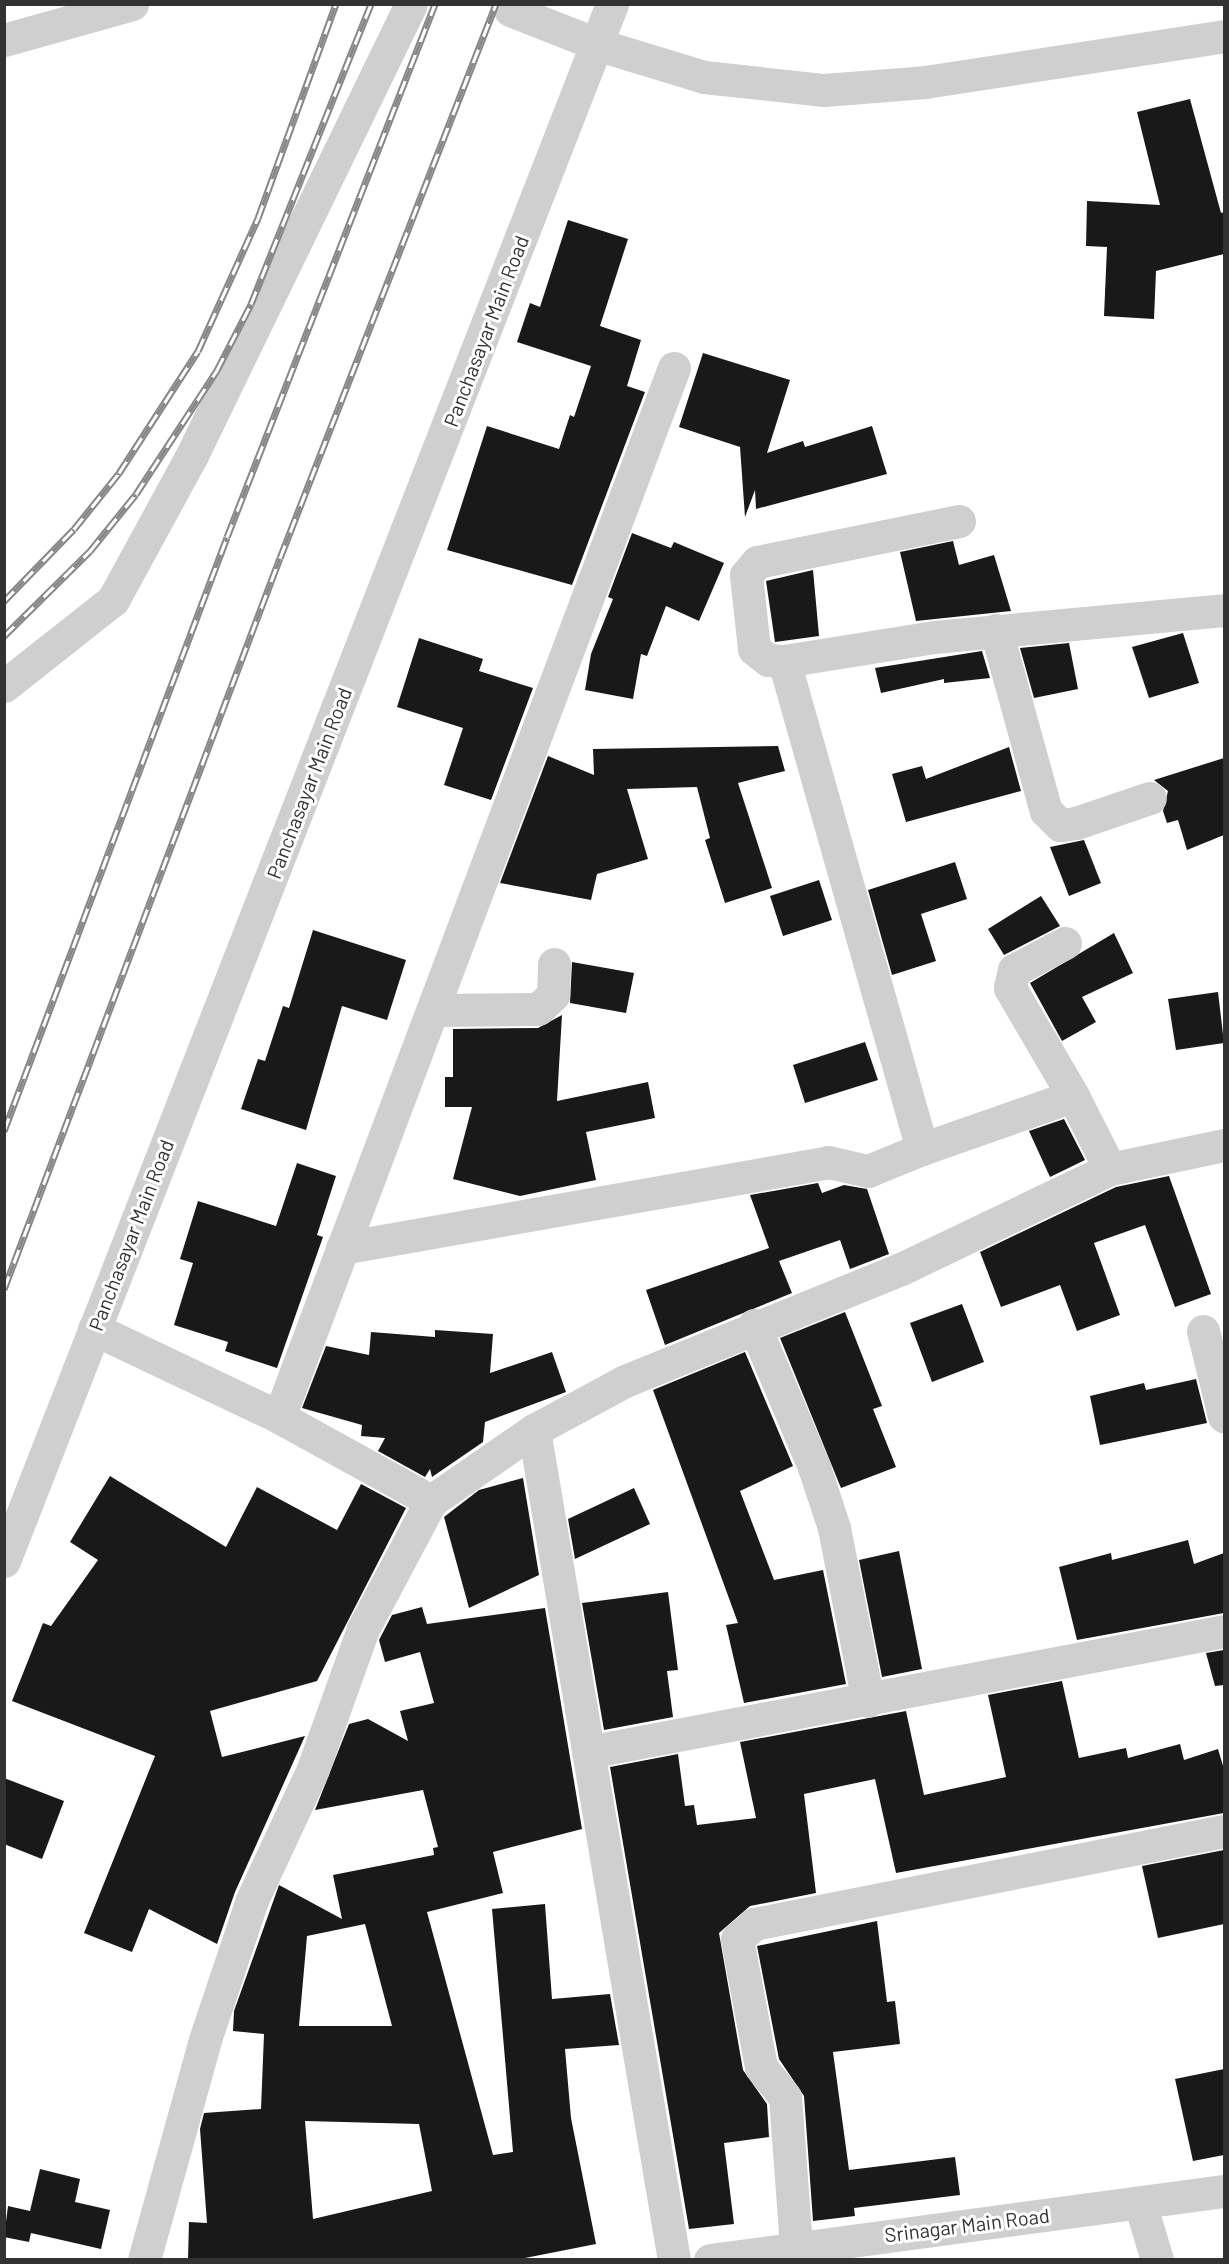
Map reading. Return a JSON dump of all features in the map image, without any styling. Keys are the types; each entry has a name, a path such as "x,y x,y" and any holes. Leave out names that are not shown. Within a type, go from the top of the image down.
{"street":[{"path":"4,40 132,4"},
{"path":"4,686 113,600 192,455 411,4"},
{"name":"Panchasayar Main Road","path":"4,1561 598,45 612,4"},
{"path":"510,9 598,45 704,77 824,90 925,82 1224,36"},
{"path":"279,1417 435,1010 674,368"},
{"path":"959,520 757,562 746,574 754,649 768,660 784,661 996,630 1224,610"},
{"path":"996,630 1046,811 1060,825 1076,823 1150,798"},
{"path":"784,661 922,1149"},
{"path":"1065,943 1014,970 1010,988 1073,1096 1110,1169"},
{"path":"435,1010 538,1009 553,995 554,964"},
{"path":"342,1248 828,1162 868,1171 922,1149 1073,1096"},
{"path":"144,2259 206,2040 252,1900 313,1769 363,1629 431,1501 534,1430 625,1382 754,1325 901,1269 1110,1169 1224,1144"},
{"path":"754,1325 814,1467 834,1528 868,1701"},
{"path":"94,1329 279,1417 431,1501"},
{"path":"1203,1331 1224,1416"},
{"path":"534,1430 674,2259"},
{"path":"588,1752 868,1701 1224,1631"},
{"path":"797,2252 785,2097 761,2067 737,1939 754,1924 1224,1831"},
{"name":"Srinagar Main Road","path":"710,2259 797,2252 1224,2191"},
{"path":"1140,2203 1157,2259"}],"building":[{"path":"1190,99 1221,213 1224,212 1224,254 1156,271 1154,319 1104,316 1107,247 1086,246 1087,201 1160,205 1137,112"},
{"path":"568,220 628,239 600,326 641,340 627,386 645,392 572,585 447,550 487,426 559,449 570,415 574,417 591,366 517,342 530,303 540,307"},
{"path":"703,353 790,380 767,453 803,441 805,447 872,426 887,474 756,509 755,490 745,517 740,447 679,427"},
{"path":"632,533 671,548 674,542 724,563 699,621 666,606 647,656 641,654 633,699 585,690 591,654 613,599 608,597"},
{"path":"953,541 959,565 994,555 1011,611 916,621 900,552"},
{"path":"813,570 819,636 775,642 766,581"},
{"path":"1183,633 1199,683 1149,698 1132,647"},
{"path":"419,638 483,659 479,671 533,688 491,800 444,785 463,728 397,707"},
{"path":"1069,643 1078,689 1034,698 1020,648"},
{"path":"982,651 990,678 944,683 944,679 881,693 875,668"},
{"path":"778,746 785,771 738,783 772,888 725,903 705,840 710,838 697,787 627,789 648,859 597,874 591,900 500,883 548,756 594,775 593,749"},
{"path":"1009,747 1021,791 906,822 892,774 922,766 926,779"},
{"path":"1224,758 1224,835 1187,850 1178,820 1167,823 1163,811 1168,791 1154,780"},
{"path":"1084,840 1101,883 1069,896 1050,847"},
{"path":"955,862 967,899 921,914 936,961 892,975 868,890"},
{"path":"819,880 832,920 783,936 770,896"},
{"path":"1041,896 1060,926 1004,955 988,929"},
{"path":"313,930 406,960 387,1020 342,1006 306,1130 241,1109 258,1059 265,1061 283,1006 289,1008"},
{"path":"1114,933 1133,973 1082,997 1096,1022 1062,1041 1030,983"},
{"path":"572,962 634,973 626,1013 570,1003"},
{"path":"1218,992 1224,1043 1176,1050 1168,999"},
{"path":"562,1015 557,1101 648,1082 655,1118 586,1132 596,1180 520,1196 453,1179 472,1107 445,1107 445,1077 453,1077 453,1029 538,1028"},
{"path":"865,1042 878,1080 805,1103 793,1065"},
{"path":"1064,1119 1085,1160 1050,1177 1029,1131"},
{"path":"297,1163 336,1176 317,1235 323,1237 277,1368 225,1351 228,1342 174,1325 193,1263 180,1259 198,1201 276,1226"},
{"path":"1169,1176 1211,1294 1175,1307 1145,1225 1094,1243 1120,1315 1077,1331 1060,1285 1001,1307 980,1252 1116,1187"},
{"path":"818,1183 822,1193 844,1185 867,1189 889,1254 850,1269 840,1240 779,1261 792,1293 665,1345 646,1290 769,1248 750,1195"},
{"path":"962,1304 984,1362 932,1382 910,1323"},
{"path":"845,1312 882,1406 873,1409 896,1467 841,1488 780,1338"},
{"path":"435,1330 493,1334 490,1373 552,1352 566,1392 485,1422 483,1442 432,1477 430,1469 425,1477 378,1451 385,1438 361,1436 362,1425 302,1408 326,1346 369,1355 371,1332 435,1337"},
{"path":"745,1352 793,1466 740,1491 774,1580 823,1570 846,1684 744,1703 726,1625 738,1623 653,1390"},
{"path":"1196,1379 1207,1423 1100,1445 1090,1396 1144,1383 1146,1390"},
{"path":"110,1476 226,1547 257,1487 337,1530 361,1484 406,1508 317,1681 210,1711 222,1757 305,1736 235,1892 217,1944 149,1909 132,1952 84,1933 155,1756 12,1701 43,1623 51,1626 98,1560 70,1542"},
{"path":"523,1478 539,1575 469,1608 444,1517 479,1490"},
{"path":"634,1488 650,1524 575,1559 568,1519"},
{"path":"1188,1540 1194,1564 1224,1553 1224,1613 1077,1640 1059,1567 1111,1553 1112,1560"},
{"path":"899,1551 922,1669 882,1677 859,1560"},
{"path":"668,1592 678,1670 667,1671 673,1717 604,1730 582,1603"},
{"path":"422,1607 427,1624 545,1608 582,1829 493,1852 503,1893 427,1912 493,2155 513,2152 492,1909 545,1904 552,1999 610,1994 619,2045 565,2049 571,2118 596,2244 520,2259 188,2259 189,2222 207,2223 200,2129 204,2113 261,2109 264,2034 233,2031 234,2011 279,1885 342,1919 333,1875 434,1855 433,1848 438,1847 423,1790 315,1810 349,1724 368,1719 408,1741 400,1711 434,1703 420,1652 385,1662 379,1640 392,1615","holes":["365,1924 392,2026 299,2026 307,1936","305,2121 419,2124 432,2191 313,2219"]},
{"path":"1224,1650 1224,1685 1215,1686 1206,1653"},
{"path":"1062,1681 1079,1758 1126,1748 1128,1758 1180,1744 1184,1760 1218,1749 1224,1769 1224,1813 896,1873 875,1779 804,1794 816,1893 750,1906 719,1933 743,2070 767,2104 769,2137 724,2143 734,2224 689,2229 610,1767 678,1754 685,1806 694,1805 697,1825 756,1818 740,1742 906,1711 924,1795 1006,1777 988,1695"},
{"path":"4,1778 64,1801 42,1859 4,1844"},
{"path":"1224,1850 1224,1924 1158,1938 1142,1866"},
{"path":"877,1921 887,2002 895,2001 900,2044 833,2052 849,2170 955,2157 960,2195 854,2208 855,2216 813,2221 804,2096 779,2059 757,1946"},
{"path":"1224,2069 1224,2155 1193,2161 1175,2079"},
{"path":"40,2169 80,2179 75,2202 110,2210 101,2249 31,2233 29,2242 4,2237 8,2206 30,2211"}],"railway":[{"path":"4,601 74,529 119,473 198,351 258,218 336,4"},
{"path":"4,636 90,551 136,494 217,370 251,304 371,4"},
{"path":"4,1131 227,537 435,4"},
{"path":"4,1289 280,558 496,4"}]}
